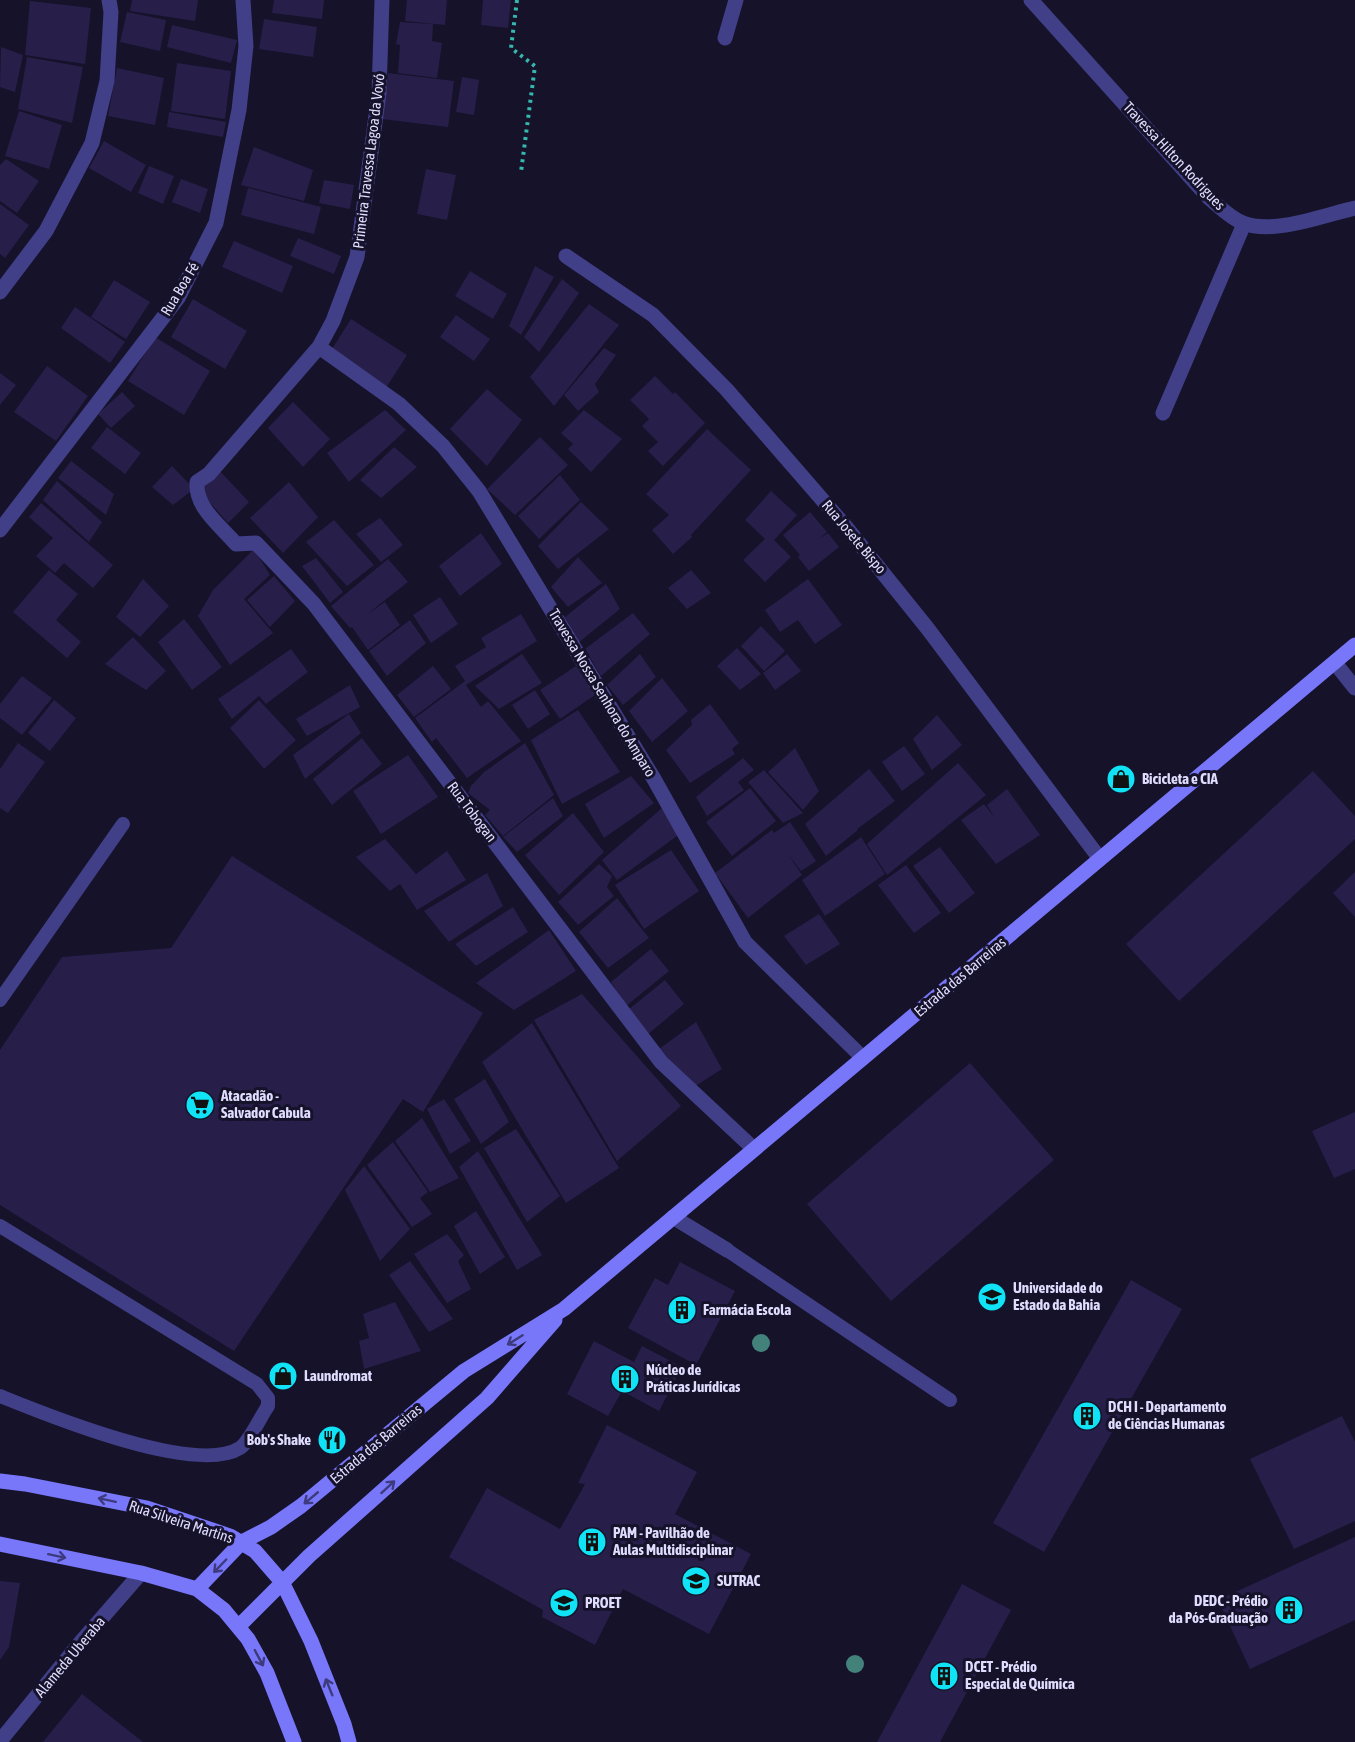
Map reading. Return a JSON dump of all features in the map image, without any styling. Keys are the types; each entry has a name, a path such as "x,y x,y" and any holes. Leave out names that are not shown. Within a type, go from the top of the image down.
{"main road":[{"name":"Estrada das Barreiras","path":"197,1590 242,1542 271,1527 301,1506 464,1371 564,1309 1355,645"},
{"name":"Estrada das Barreiras","path":"238,1626 309,1556 487,1398 564,1309"},
{"name":"Rua Silveira Martins","path":"0,1481 147,1508 242,1542 255,1551 282,1582 311,1641 349,1742"},
{"path":"0,1544 141,1573 197,1590 224,1610 256,1652 267,1673 294,1742"}],"street":[{"path":"0,292 46,231 92,142 107,81 111,12 109,0"},
{"name":"Rua Boa Fé","path":"0,530 178,297 216,223 239,110 246,46 243,0"},
{"name":"Primeira Travessa Lagoa da Vovó","path":"197,482 208,474 319,347 333,321 357,257 379,93 382,0"},
{"path":"725,38 736,0"},
{"name":"Travessa Hilton Rodrigues","path":"1031,0 1209,198 1226,213 1244,224"},
{"path":"1163,413 1244,224 1263,227 1285,225 1355,208"},
{"name":"Rua Josete Bispo","path":"566,255 653,315 727,390 846,527 928,628 1100,859"},
{"name":"Travessa Nossa Senhora do Amparo","path":"319,347 399,404 443,446 479,491 654,778 745,942 863,1058"},
{"name":"Rua Tobogan","path":"197,482 198,499 208,514 236,544 256,543 314,604 661,1062 754,1149"},
{"path":"1335,663 1355,688"},
{"path":"673,1217 727,1250"},
{"name":"Alameda Uberaba","path":"0,1742 80,1643 141,1573"}],"lane":[{"path":"0,1000 123,824"},
{"path":"0,1226 257,1384 268,1398 268,1406 242,1447 231,1452 192,1455 162,1450 78,1428 0,1396"},
{"path":"727,1250 950,1400"}],"path":[{"path":"518,0 511,48 535,66 521,172"}],"building":[{"path":"132,0 198,0 195,21 130,11"},
{"path":"274,0 324,0 322,19 272,13"},
{"path":"407,0 447,0 445,25 405,21"},
{"path":"483,0 511,0 508,28 481,25"},
{"path":"30,1 91,8 85,64 25,55"},
{"path":"127,12 166,20 160,51 120,42"},
{"path":"264,19 317,27 313,57 259,49"},
{"path":"400,22 433,24 432,41 442,43 437,78 398,73 400,45 396,44"},
{"path":"172,25 237,40 231,63 167,47"},
{"path":"1,47 23,55 15,92 0,87"},
{"path":"27,57 83,67 72,123 18,109"},
{"path":"177,63 231,71 225,119 171,111"},
{"path":"117,68 164,78 155,125 108,116"},
{"path":"388,73 454,81 448,127 382,119"},
{"path":"462,77 479,80 474,115 456,112"},
{"path":"19,111 62,125 49,169 5,156"},
{"path":"169,112 226,122 223,137 167,127"},
{"path":"104,141 146,165 131,192 89,168"},
{"path":"254,147 313,170 304,201 241,185"},
{"path":"6,159 39,181 17,213 0,201 0,165"},
{"path":"149,166 174,176 163,204 138,193"},
{"path":"426,169 456,175 447,220 417,214"},
{"path":"181,179 208,189 200,213 172,202"},
{"path":"324,180 354,185 350,209 319,203"},
{"path":"248,188 321,207 314,234 241,215"},
{"path":"0,204 29,225 5,258 0,254"},
{"path":"298,238 341,256 334,274 290,256"},
{"path":"234,241 293,266 282,293 222,267"},
{"path":"535,266 554,277 521,335 509,326"},
{"path":"470,271 507,294 493,319 455,296"},
{"path":"562,279 579,293 539,352 524,337"},
{"path":"114,280 150,302 126,339 91,317"},
{"path":"193,299 247,331 225,369 171,337"},
{"path":"589,304 619,325 554,406 530,377"},
{"path":"75,307 125,342 110,363 61,328"},
{"path":"456,315 490,339 474,361 440,337"},
{"path":"351,319 407,355 386,388 330,352"},
{"path":"155,337 210,371 184,415 128,381"},
{"path":"604,348 616,355 595,384 599,392 578,411 564,395"},
{"path":"47,366 88,396 56,441 14,412"},
{"path":"0,373 16,385 0,405"},
{"path":"655,376 673,394 675,392 705,423 663,466 648,451 658,442 642,426 649,419 630,400"},
{"path":"487,389 522,420 487,466 450,429"},
{"path":"122,392 135,406 111,428 98,414"},
{"path":"293,402 330,439 303,467 268,428"},
{"path":"385,410 406,430 349,482 327,453"},
{"path":"584,410 622,439 591,472 568,449 573,444 561,433"},
{"path":"107,427 141,453 125,474 91,448"},
{"path":"707,429 751,470 691,535 692,537 673,554 652,530 669,515 646,494"},
{"path":"540,437 568,465 515,515 487,489"},
{"path":"394,447 417,467 381,498 360,480"},
{"path":"71,461 114,494 106,515 58,478"},
{"path":"172,466 194,489 173,505 152,487"},
{"path":"218,469 249,502 228,523 199,490"},
{"path":"560,475 580,500 539,539 518,516"},
{"path":"57,481 102,522 89,542 43,500"},
{"path":"289,482 318,517 283,553 250,518"},
{"path":"771,491 797,515 774,540 791,557 765,582 743,560 765,539 745,520"},
{"path":"581,502 609,529 558,569 538,546"},
{"path":"41,503 113,565 93,588 64,563 55,573 36,556 53,538 29,517"},
{"path":"810,512 827,532 819,539 828,533 839,547 809,571 798,557 800,555 783,535"},
{"path":"380,518 403,545 381,562 356,534"},
{"path":"334,520 374,565 347,586 306,542"},
{"path":"481,533 502,564 460,596 439,566"},
{"path":"254,549 270,575 244,599 273,633 230,665 198,616 213,590"},
{"path":"578,557 602,583 568,607 551,587"},
{"path":"316,558 343,592 330,603 302,566"},
{"path":"388,559 408,582 366,615 385,602 400,625 368,650 352,627 350,628 331,606"},
{"path":"49,570 78,594 56,620 81,642 67,658 13,612"},
{"path":"691,570 711,593 687,609 668,588"},
{"path":"274,576 295,601 270,627 247,600"},
{"path":"143,579 169,606 140,637 116,617"},
{"path":"808,579 842,625 815,644 798,620 780,632 765,610"},
{"path":"606,584 620,609 578,643 565,617"},
{"path":"440,597 458,624 431,643 413,615"},
{"path":"633,613 650,634 601,676 585,649"},
{"path":"521,614 537,641 466,685 481,707 488,701 521,741 467,778 436,738 432,742 415,718 465,681 455,666 486,647 481,638"},
{"path":"184,619 222,667 192,690 158,642"},
{"path":"410,620 426,643 387,676 369,651"},
{"path":"761,626 785,651 764,671 741,646"},
{"path":"133,637 166,671 146,690 105,664"},
{"path":"737,648 761,674 740,690 717,666"},
{"path":"291,649 308,672 266,704 259,696 232,719 218,699"},
{"path":"522,654 542,683 499,709 475,686"},
{"path":"640,654 656,677 623,705 607,685"},
{"path":"787,654 801,671 775,690 763,673"},
{"path":"433,666 451,689 414,717 397,695"},
{"path":"576,666 595,695 560,719 540,690"},
{"path":"22,676 52,698 22,735 0,718 0,704"},
{"path":"662,678 688,711 652,742 629,711"},
{"path":"350,685 360,707 307,736 296,719"},
{"path":"535,690 550,714 528,729 512,705"},
{"path":"54,700 76,718 50,751 28,733"},
{"path":"259,700 296,740 264,769 230,728"},
{"path":"710,704 739,743 732,749 735,754 690,783 666,750 692,725 691,720"},
{"path":"578,710 620,772 562,804 531,740"},
{"path":"349,714 361,733 305,779 293,755"},
{"path":"937,715 962,745 932,770 913,739"},
{"path":"362,738 382,764 332,805 313,779"},
{"path":"18,743 45,762 8,813 0,808 0,769"},
{"path":"525,743 554,795 503,836 485,815 490,810 468,793 471,786 484,772"},
{"path":"904,746 925,774 902,791 882,762"},
{"path":"795,748 819,791 803,810 768,772"},
{"path":"408,755 438,797 381,834 353,791"},
{"path":"743,758 754,770 738,782 744,790 707,816 696,797"},
{"path":"958,763 986,795 887,875 867,844"},
{"path":"869,769 895,801 826,856 805,824"},
{"path":"764,770 803,813 783,823 748,782"},
{"path":"1313,771 1355,816 1355,839 1179,1001 1126,944"},
{"path":"631,776 654,803 604,838 585,804"},
{"path":"750,788 776,821 732,856 706,822"},
{"path":"1007,789 1040,835 996,864 961,820 984,804 994,817 987,805"},
{"path":"553,798 563,816 517,852 503,837"},
{"path":"662,808 681,833 617,880 602,860"},
{"path":"573,813 604,852 559,895 525,855"},
{"path":"790,822 816,861 801,871 788,854 802,875 748,918 715,873 772,830 774,833"},
{"path":"861,837 885,874 825,916 802,880"},
{"path":"385,839 416,874 447,851 466,880 417,910 400,884 390,891 356,857"},
{"path":"940,847 975,893 949,913 913,866"},
{"path":"671,850 699,891 644,929 615,885"},
{"name":"Atacadão - Salvador Cabula","path":"232,856 483,1013 423,1112 403,1099 234,1351 0,1205 0,1050 62,957 171,948"},
{"path":"599,864 612,876 607,887 614,896 578,925 558,902"},
{"path":"906,865 941,913 914,933 878,885"},
{"path":"1355,872 1355,917 1333,893"},
{"path":"487,873 503,906 449,942 424,911"},
{"path":"617,898 649,938 608,968 579,932"},
{"path":"513,907 528,932 476,966 455,944"},
{"path":"819,914 840,944 806,965 784,936"},
{"path":"549,930 576,971 514,1010 476,983"},
{"path":"651,949 669,971 626,1006 611,982"},
{"path":"665,980 684,1004 647,1035 628,1010"},
{"path":"582,994 681,1106 617,1161 534,1020"},
{"path":"696,1022 722,1069 694,1087 659,1049"},
{"path":"532,1023 619,1168 566,1203 482,1062"},
{"path":"970,1063 1054,1160 891,1301 807,1204"},
{"path":"485,1079 509,1122 481,1144 454,1099"},
{"path":"444,1099 471,1141 450,1154 427,1109"},
{"path":"1355,1112 1355,1169 1334,1178 1312,1131"},
{"path":"422,1118 459,1178 430,1192 395,1141"},
{"path":"516,1129 560,1196 527,1222 484,1148"},
{"path":"393,1142 428,1192 420,1198 432,1214 412,1227 367,1165"},
{"path":"478,1151 542,1255 517,1270 459,1167"},
{"path":"364,1166 410,1229 380,1261 345,1190"},
{"path":"476,1211 505,1257 480,1274 454,1226"},
{"path":"447,1234 464,1255 458,1261 471,1289 447,1303 414,1254"},
{"path":"410,1261 453,1319 429,1332 389,1275"},
{"name":"Farmácia Escola","path":"680,1262 735,1291 696,1365 628,1328 655,1278 668,1285"},
{"name":"DCH I - Departamento de Ciências Humanas","path":"1131,1280 1182,1309 1044,1552 993,1523"},
{"path":"395,1302 421,1351 364,1369 359,1341 369,1338 363,1314"},
{"name":"Núcleo de Práticas Jurídicas","path":"594,1341 634,1362 642,1346 682,1367 659,1411 622,1391 608,1416 567,1394"},
{"path":"1342,1416 1355,1442 1355,1521 1294,1549 1250,1459"},
{"name":"PAM - Pavilhão de Aulas Multidisciplinar","path":"607,1425 697,1472 675,1514 751,1554 709,1634 623,1589 595,1645 542,1617 543,1610 449,1557 487,1488 560,1529 585,1484 578,1483"},
{"name":"DEDC - Prédio da Pós-Graduação","path":"1355,1537 1355,1620 1250,1669 1218,1600"},
{"path":"0,1581 20,1583 9,1647 0,1660"},
{"name":"DCET - Prédio Especial de Química","path":"962,1584 1011,1610 940,1742 877,1742"},
{"path":"82,1694 143,1742 43,1742"}],"place":[{"name":"Bicicleta e CIA","path":"1121,779"},
{"name":"Atacadão - Salvador Cabula","path":"200,1105"},
{"name":"Universidade do Estado da Bahia","path":"992,1297"},
{"name":"Farmácia Escola","path":"682,1310"},
{"name":"Laundromat","path":"283,1376"},
{"name":"Núcleo de Práticas Jurídicas","path":"625,1379"},
{"name":"DCH I - Departamento de Ciências Humanas","path":"1087,1416"},
{"name":"Bob's Shake","path":"332,1440"},
{"name":"PAM - Pavilhão de Aulas Multidisciplinar","path":"592,1542"},
{"name":"SUTRAC","path":"696,1581"},
{"name":"PROET","path":"564,1603"},
{"name":"DEDC - Prédio da Pós-Graduação","path":"1289,1610"},
{"name":"DCET - Prédio Especial de Química","path":"944,1676"}]}
